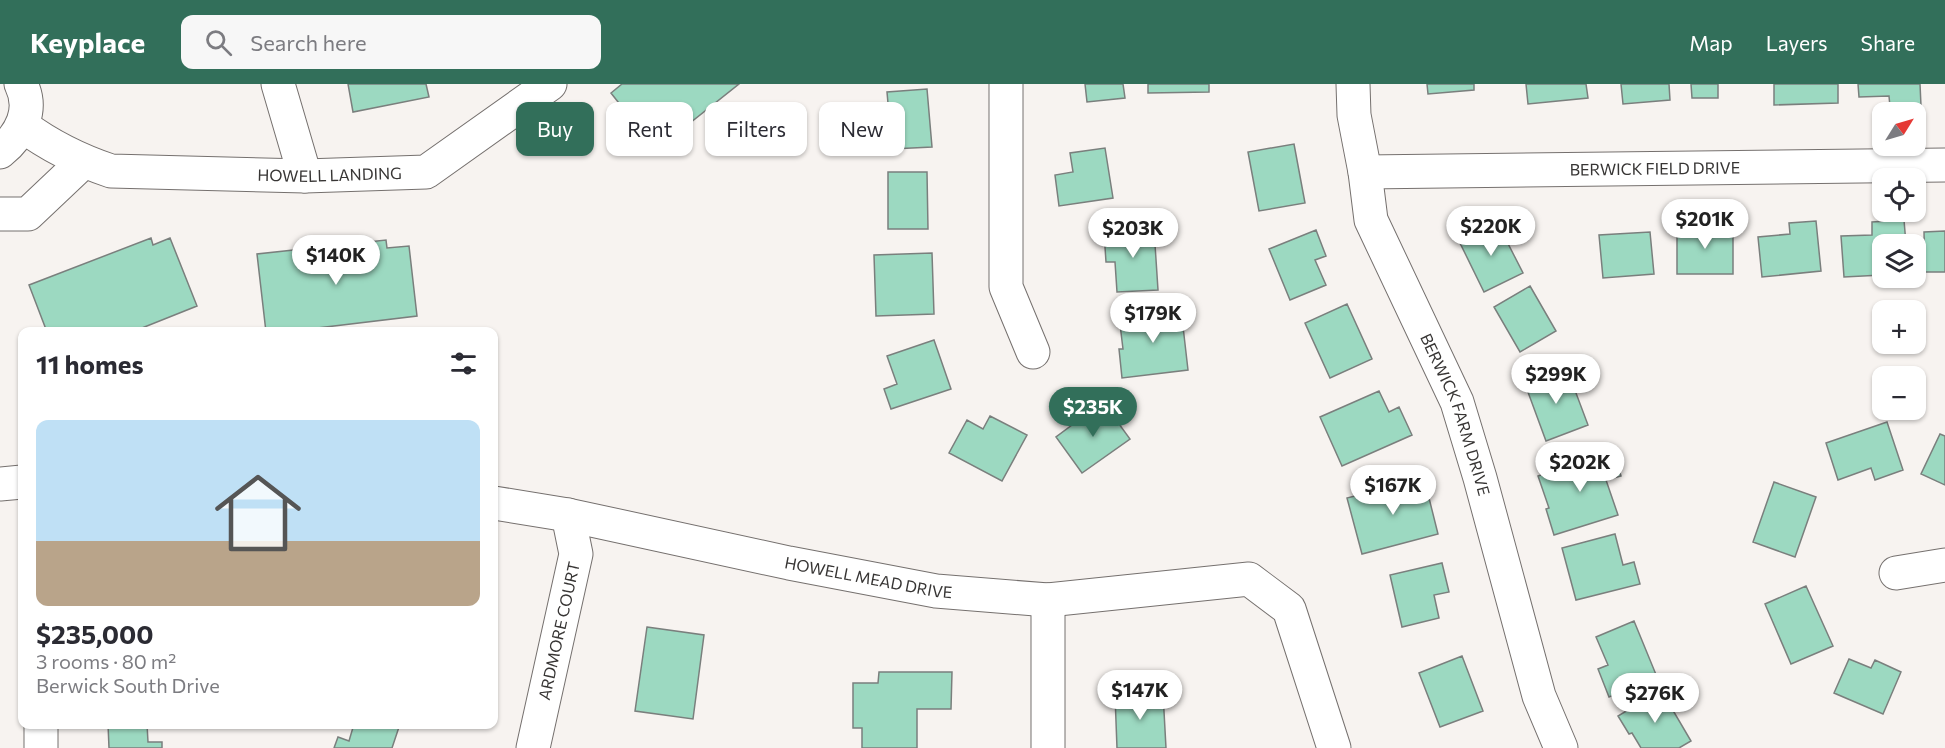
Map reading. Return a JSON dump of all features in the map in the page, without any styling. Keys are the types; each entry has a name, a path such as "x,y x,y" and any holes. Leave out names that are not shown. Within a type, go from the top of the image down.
{"street":[{"path":"0,152 13,142 22,126 27,108 21,84"},
{"path":"278,84 305,176"},
{"name":"HOWELL LANDING","path":"22,126 44,142 83,162 111,171 305,176 426,172 550,84"},
{"path":"1006,84 1006,287 1033,352"},
{"name":"BERWICK FARM DRIVE","path":"1353,84 1354,115 1371,220 1457,402 1539,696 1561,748"},
{"path":"0,214 28,213 83,162"},
{"name":"BERWICK FIELD DRIVE","path":"1365,172 1945,165"},
{"path":"0,484 18,482"},
{"name":"HOWELL MEAD DRIVE","path":"498,504 568,515 789,563 936,591 1048,600 1249,579 1289,609 1334,748"},
{"name":"ARDMORE COURT","path":"533,748 576,554 568,515"},
{"path":"1896,573 1945,565"},
{"path":"1048,600 1048,748"},
{"path":"41,729 41,748"}],"building":[{"path":"348,84 426,84 429,97 353,112"},
{"path":"622,84 739,84 716,102 705,102 705,111 693,121 693,102 618,102 611,93"},
{"path":"1085,84 1123,84 1125,98 1087,102"},
{"path":"1148,84 1209,84 1209,92 1148,93"},
{"path":"1427,84 1474,84 1474,90 1428,94"},
{"path":"1526,84 1586,84 1588,98 1528,104"},
{"path":"1621,84 1669,84 1670,100 1623,104"},
{"path":"1691,84 1718,84 1718,98 1692,98"},
{"path":"1774,84 1838,84 1838,103 1774,105"},
{"path":"1858,84 1920,84 1921,102 1890,102 1889,96 1859,97"},
{"path":"927,89 932,147 905,148 905,102 888,102 887,92"},
{"path":"1294,144 1305,203 1259,211 1248,152"},
{"path":"1105,148 1113,198 1059,206 1055,175 1073,172 1070,153"},
{"path":"888,172 927,172 928,229 888,229"},
{"path":"1816,221 1821,271 1762,277 1758,237 1790,234 1789,223"},
{"path":"1497,222 1523,273 1484,292 1459,241"},
{"path":"1872,222 1904,222 1905,234 1872,234"},
{"path":"1677,227 1733,227 1733,274 1677,274"},
{"path":"1154,229 1158,290 1117,292 1115,262 1106,262 1104,232"},
{"path":"1316,230 1326,256 1315,260 1326,285 1290,300 1269,249"},
{"path":"1945,231 1945,272 1926,272 1926,234 1924,232"},
{"path":"1650,232 1654,274 1603,278 1599,235"},
{"path":"1872,235 1872,276 1844,277 1841,236"},
{"path":"151,238 153,245 170,238 197,306 144,327 45,327 29,285"},
{"path":"386,240 387,248 409,246 417,316 326,327 265,327 257,254"},
{"path":"932,253 934,314 876,316 874,255"},
{"path":"1530,286 1556,331 1520,352 1494,307"},
{"path":"1347,304 1372,359 1330,378 1305,323"},
{"path":"1181,309 1188,370 1122,378 1119,349 1123,349 1119,316"},
{"path":"934,340 951,389 891,409 884,389 897,384 887,356"},
{"path":"1567,369 1588,425 1546,441 1525,384"},
{"path":"1379,391 1389,412 1399,407 1412,435 1342,466 1320,417"},
{"path":"1103,402 1130,439 1082,473 1056,437"},
{"path":"990,416 1027,435 1002,481 949,453 967,420 983,429"},
{"path":"1887,422 1903,470 1875,480 1871,468 1838,480 1826,443"},
{"path":"1940,434 1945,436 1945,485 1921,474"},
{"path":"1614,452 1621,476 1606,480 1618,515 1554,535 1546,509 1549,508 1538,476"},
{"path":"1424,478 1438,534 1362,554 1347,498"},
{"path":"1774,482 1816,497 1795,557 1753,542"},
{"path":"1615,534 1623,565 1634,562 1640,584 1576,600 1562,548"},
{"path":"1442,563 1449,592 1434,595 1439,618 1402,627 1390,575"},
{"path":"1806,586 1833,646 1791,664 1765,604"},
{"path":"1634,621 1657,677 1609,697 1598,669 1608,665 1596,637"},
{"path":"647,627 704,635 693,719 635,711"},
{"path":"1462,656 1483,711 1440,727 1419,673"},
{"path":"1849,659 1871,668 1875,660 1901,672 1883,714 1834,693"},
{"path":"879,672 952,672 951,709 917,709 917,748 862,748 862,728 853,728 853,683 878,683"},
{"path":"1661,690 1691,741 1679,748 1641,748 1618,716"},
{"path":"1163,693 1166,748 1117,748 1115,695"},
{"path":"108,729 147,729 148,742 162,742 162,748 109,748"},
{"path":"353,729 398,729 392,748 334,748 338,737 349,741"}]}
